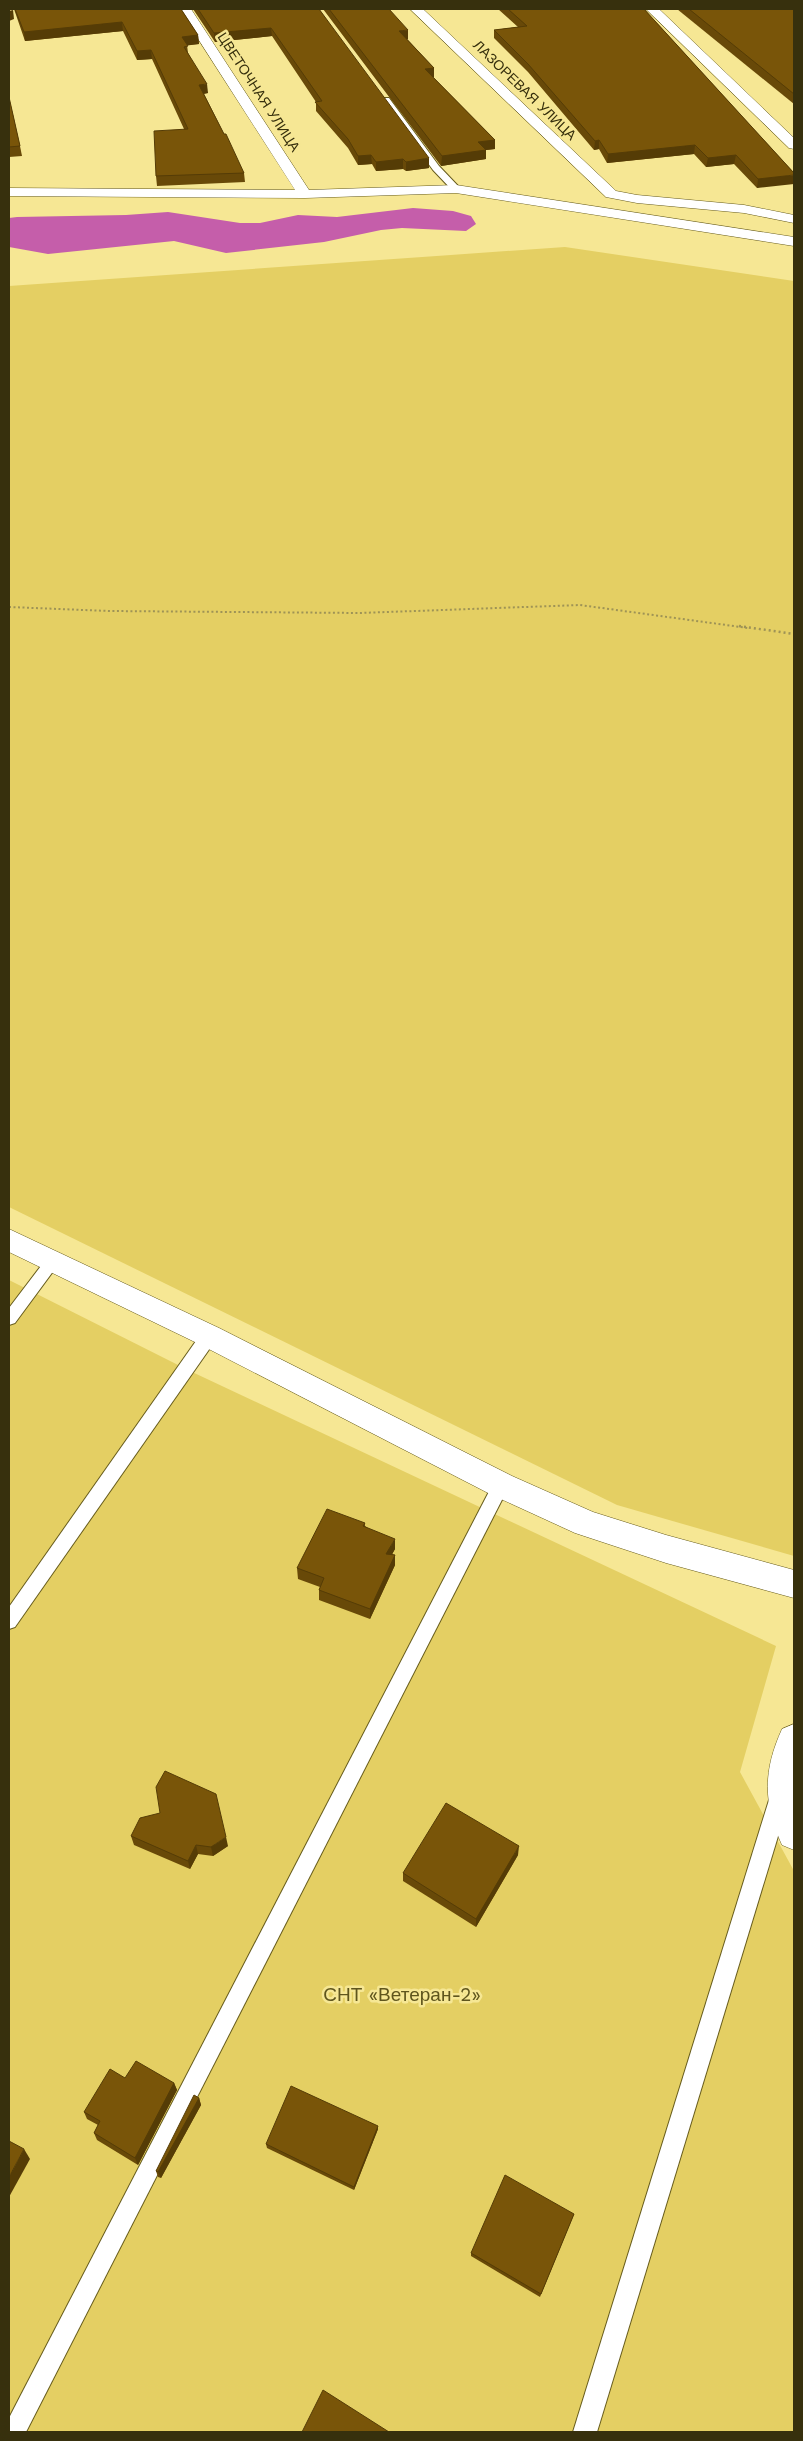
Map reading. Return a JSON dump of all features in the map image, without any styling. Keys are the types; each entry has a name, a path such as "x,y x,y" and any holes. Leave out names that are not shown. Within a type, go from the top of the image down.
{"street":[{"name":"ЦВЕТОЧНАЯ УЛИЦА","path":"185,9 305,194"},
{"name":"ЛАЗОРЕВАЯ УЛИЦА","path":"421,9 611,194 637,200 744,209 794,219"},
{"path":"652,9 794,145"},
{"path":"9,192 305,194 456,190 794,242"},
{"path":"9,1240 209,1336 501,1485 586,1523 666,1549 794,1584"},
{"path":"794,1740 788,1756 782,1789 794,1832"}],"lane":[{"path":"383,96 436,168 456,190"},
{"path":"9,1319 52,1262"},
{"path":"9,1621 209,1336"},
{"path":"14,2432 501,1485"},
{"path":"585,2432 782,1789"}],"path":[{"path":"9,607 109,611 360,613 580,605 794,634"}],"green space":[{"path":"565,247 794,281 794,1556 617,1505 9,1207 9,286"},
{"name":"СНТ «Ветеран-2»","path":"9,1280 190,1371 776,1646 740,1772 794,1871 794,2432 9,2432"}],"shaded area":[{"path":"413,208 453,211 471,216 476,224 466,231 402,228 381,230 324,242 226,253 174,241 48,254 9,247 9,218 17,217 126,215 168,212 240,223 260,223 298,215 337,217"}],"building":[{"path":"15,9 181,9 198,35 182,37 188,46 184,47 207,84 199,85 224,134 226,134 244,173 156,176 154,131 188,129 151,50 137,51 122,22 24,32"},
{"path":"198,9 319,9 429,158 406,162 403,159 376,162 371,155 358,156 348,139 315,102 322,101 271,28 214,33"},
{"path":"329,9 389,9 408,30 399,31 434,68 425,69 495,140 478,142 486,150 442,156"},
{"path":"508,9 644,9 794,175 758,179 736,155 708,158 695,145 608,154 599,140 595,141 528,64 494,30 527,26"},
{"path":"689,9 794,9 794,94"},
{"path":"9,97 20,146 9,147"},
{"path":"327,1509 365,1523 363,1526 395,1539 386,1554 395,1555 370,1609 319,1590 324,1578 297,1568"},
{"path":"165,1771 216,1794 226,1837 211,1847 196,1845 188,1861 131,1836 140,1818 160,1813 156,1787"},
{"path":"446,1803 519,1846 476,1919 403,1873"},
{"path":"136,2061 174,2083 135,2158 94,2133 100,2121 84,2112 110,2069 125,2078"},
{"path":"291,2086 378,2126 354,2187 266,2144"},
{"path":"194,2095 199,2098 158,2172 156,2171"},
{"path":"9,2141 24,2149 9,2177"},
{"path":"505,2175 574,2214 541,2294 471,2253"},
{"path":"323,2390 389,2432 302,2432"}]}
